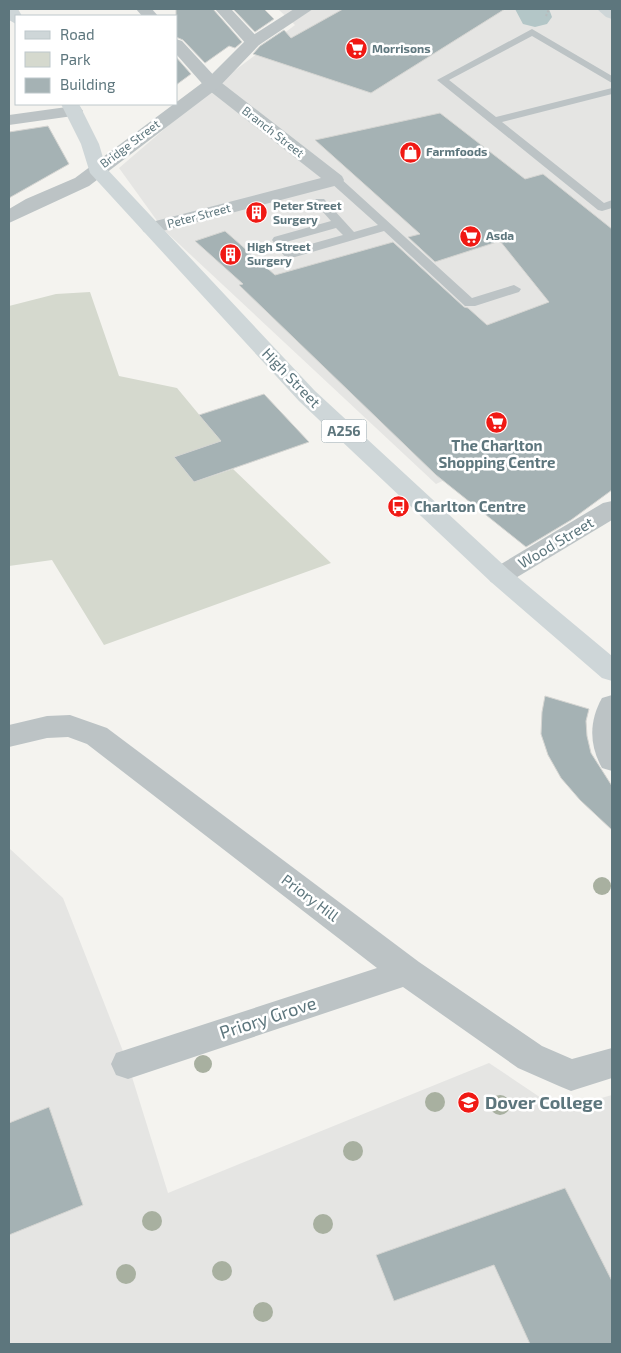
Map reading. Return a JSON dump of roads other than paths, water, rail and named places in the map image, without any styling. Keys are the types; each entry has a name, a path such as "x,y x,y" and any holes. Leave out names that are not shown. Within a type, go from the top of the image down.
{"main road":[{"path":"605,9 612,14"},
{"name":"A256","path":"72,107 90,144 97,169"},
{"name":"High Street","path":"97,169 307,396 500,576 612,672"}],"street":[{"path":"223,9 253,42"},
{"name":"Bridge Street","path":"9,217 33,203 82,182 212,84 253,42 305,9"},
{"name":"Branch Street","path":"178,46 212,84 335,180"},
{"path":"9,120 72,107"},
{"name":"Peter Street","path":"151,228 335,180"},
{"name":"Wood Street","path":"500,576 612,509"},
{"path":"612,705 606,716 606,744 612,760"},
{"name":"Priory Hill","path":"9,736 47,727 70,726 97,736 407,972 530,1057 571,1076 612,1063"},
{"name":"Priory Grove","path":"128,1064 407,972"}],"lane":[{"path":"612,80 532,32 442,80 602,207 612,204"},
{"path":"494,121 612,91"},
{"path":"335,180 470,303 514,288"},
{"path":"320,202 352,237"},
{"path":"339,224 278,240 290,254 386,227"}],"waterway":[{"path":"532,9 535,17"}],"place":[{"name":"Morrisons","path":"356,49"},
{"name":"Farmfoods","path":"410,152"},
{"name":"Peter Street Surgery","path":"257,213"},
{"name":"Asda","path":"470,236"},
{"name":"High Street Surgery","path":"231,254"},
{"name":"The Charlton Shopping Centre","path":"497,423"},
{"name":"Charlton Centre","path":"398,507"},
{"name":"Dover College","path":"469,1103"}]}
